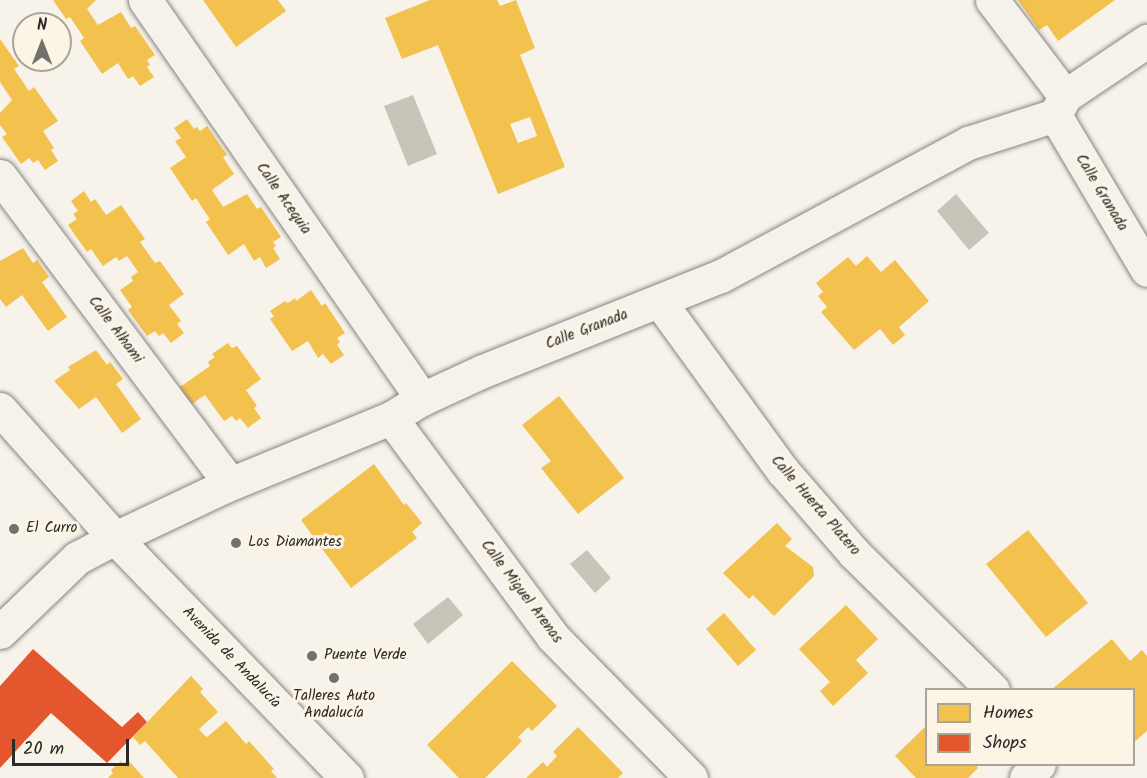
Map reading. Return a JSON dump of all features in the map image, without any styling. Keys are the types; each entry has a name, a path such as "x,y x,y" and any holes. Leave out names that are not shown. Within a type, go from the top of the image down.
{"street":[{"name":"Calle Acequia","path":"145,0 422,399"},
{"path":"992,0 1060,106"},
{"name":"Calle Granada","path":"0,632 77,558 115,538 230,484 391,418 422,399 483,371 721,276 968,143 1060,106 1147,41"},
{"name":"Calle Granada","path":"1060,106 1147,270"},
{"name":"Calle Alhami","path":"0,176 230,484"},
{"name":"Calle Huerta Platero","path":"660,302 783,471 854,552 991,688"},
{"name":"Avenida de Andalucía","path":"0,409 115,538 347,778"},
{"name":"Calle Miguel Arenas","path":"391,418 553,637 691,778"},
{"path":"1026,778 1038,766"}],"shaded area":[{"path":"413,95 437,154 408,166 384,106"},
{"path":"956,194 989,233 969,250 937,211"},
{"path":"587,550 611,578 595,593 570,564"},
{"path":"448,597 463,615 428,644 413,624"}],"building: Homes":[{"path":"53,0 96,0 87,9 98,25 121,12 131,28 135,26 155,55 147,60 150,65 147,67 154,77 140,86 133,76 128,79 118,63 102,74 80,41 84,38 72,20 72,12 61,12"},
{"path":"203,0 278,0 286,11 236,47"},
{"path":"430,0 497,0 500,6 516,0 535,48 520,55 565,167 498,194 438,45 402,59 385,18","holes":["530,117 537,136 518,143 510,124"]},
{"path":"1018,0 1115,0 1058,41 1047,25 1039,30"},
{"path":"0,39 12,56 12,72 16,72 29,91 34,87 58,121 43,131 54,148 51,150 58,161 45,170 38,160 33,163 29,158 21,164 2,137 7,134 0,125 0,113 12,100 0,82"},
{"path":"187,119 194,129 197,127 200,131 207,126 227,155 223,157 234,174 212,190 223,207 247,194 257,209 261,207 281,237 273,242 276,246 273,248 280,259 266,268 260,257 254,261 244,244 228,255 206,222 210,219 196,198 192,201 170,168 186,157 175,141 181,138 174,128"},
{"path":"84,191 91,202 95,199 106,215 121,205 145,239 140,242 155,263 160,261 184,294 169,305 181,321 177,324 184,333 171,343 163,333 159,336 155,331 147,336 128,310 132,307 120,290 133,281 131,277 138,272 127,256 119,261 116,257 103,266 91,249 87,252 68,225 77,219 73,214 78,211 71,201"},
{"path":"23,248 33,263 37,260 49,277 42,282 67,317 48,331 22,295 6,307 0,299 0,261"},
{"path":"867,256 881,272 895,260 929,301 899,327 905,335 893,345 880,329 854,350 821,312 827,307 818,296 823,292 816,283 848,257 856,266"},
{"path":"311,290 322,306 325,303 345,333 337,338 340,342 337,345 344,355 331,364 323,354 318,358 308,341 292,351 270,319 274,316 270,311 285,301 288,303 295,298 296,301"},
{"path":"228,343 232,348 237,346 261,379 246,390 257,406 254,408 261,418 248,428 240,418 236,421 232,416 224,421 205,395 189,406 177,389 210,366 208,362 215,357 212,354"},
{"path":"96,350 107,365 110,362 123,379 116,384 141,419 122,433 96,397 79,409 54,381 70,370 68,367"},
{"path":"559,396 624,478 578,514 541,468 551,461 522,425"},
{"path":"374,464 404,505 406,503 422,523 412,532 417,538 351,588 301,520"},
{"path":"777,523 792,539 785,546 813,567 814,576 774,616 753,595 749,599 723,573"},
{"path":"1028,530 1088,603 1046,637 986,564"},
{"path":"846,605 878,639 856,660 868,673 833,706 820,691 830,682 799,649"},
{"path":"724,613 756,650 738,666 706,629"},
{"path":"1112,639 1130,661 1142,650 1147,656 1147,731 1135,741 1135,688 1053,688"},
{"path":"512,661 557,706 532,731 528,727 518,737 522,741 485,778 459,778 427,745"},
{"path":"191,676 203,689 200,692 218,712 199,729 203,734 207,737 226,721 246,744 249,741 274,769 271,771 277,778 178,778 145,741 140,745 133,737"},
{"path":"578,727 623,773 618,778 526,778 543,762 547,767 557,756 553,752"},
{"path":"925,727 925,766 976,766 978,768 968,778 916,778 895,756"},
{"path":"128,760 144,778 108,778 113,773 111,770 121,761 123,764"}],"building: Shops":[{"path":"33,649 122,727 138,712 147,722 107,763 51,713 0,768 0,686"}],"place":[{"name":"El Curro","path":"14,529"},
{"name":"Los Diamantes","path":"236,543"},
{"name":"Puente Verde","path":"312,656"},
{"name":"Talleres Auto Andalucía","path":"334,678"}]}
